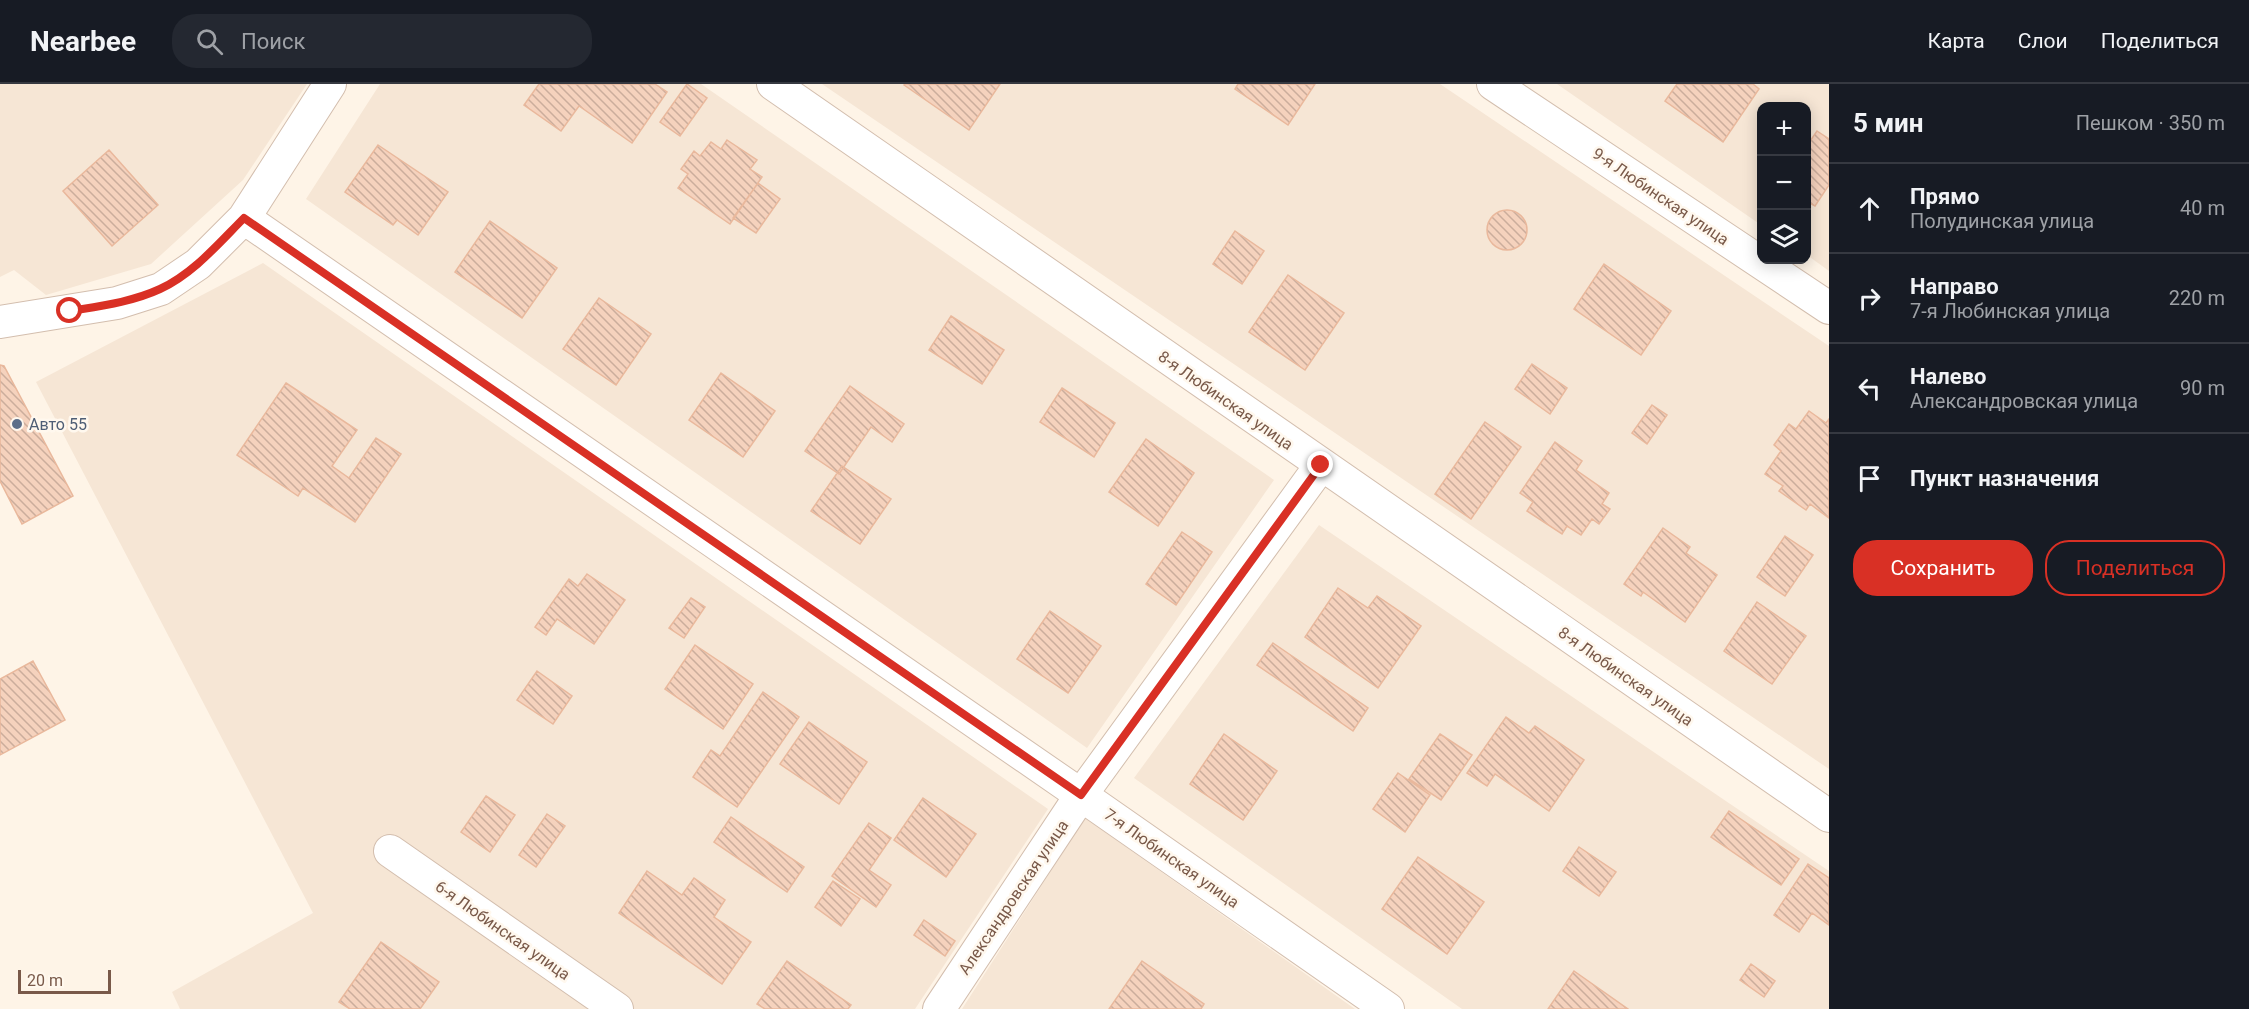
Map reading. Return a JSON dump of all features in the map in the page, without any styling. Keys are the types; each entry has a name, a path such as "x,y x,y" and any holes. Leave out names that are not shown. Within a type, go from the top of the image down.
{"street":[{"path":"0,322 117,303 161,289 198,264 244,218 330,84"},
{"name":"8-я Любинская улица","path":"773,84 1829,816"},
{"name":"9-я Любинская улица","path":"1493,84 1829,308"},
{"name":"7-я Любинская улица","path":"244,218 1388,1009"},
{"name":"Александровская улица","path":"939,1009 1081,795 1321,465"},
{"name":"6-я Любинская улица","path":"390,851 617,1009"}],"shaded area":[{"path":"0,84 307,84 243,180 151,264 46,295 14,270 0,277"},
{"path":"380,84 701,84 1274,480 1087,748 306,199"},
{"path":"822,84 1440,84 1829,346 1829,769"},
{"path":"1557,84 1829,84 1829,271 1811,258 1811,102 1757,102 1757,222"},
{"path":"263,263 1048,809 915,1009 180,1009 172,992 313,913 36,382"},
{"path":"1319,525 1829,871 1829,1009 1462,1009 1134,778"},
{"path":"1085,818 1355,1009 962,1009"}],"building":[{"path":"539,84 655,84 667,92 632,143 579,106 561,131 524,105"},
{"path":"687,84 707,98 680,136 660,122"},
{"path":"905,84 1000,84 969,130"},
{"path":"1238,84 1315,84 1288,125 1235,89"},
{"path":"1677,84 1753,84 1759,89 1723,142 1665,101"},
{"path":"1817,131 1829,139 1829,185 1815,206 1811,204 1811,140"},
{"path":"727,140 757,160 750,169 762,177 730,224 678,188 688,174 681,169 694,151 700,156 711,142 721,149"},
{"path":"378,145 448,192 418,235 397,220 393,225 345,192"},
{"path":"109,150 158,205 112,246 63,191"},
{"path":"758,183 780,199 756,233 733,218"},
{"path":"1507,210 1521,216 1527,230 1521,244 1507,250 1493,244 1487,230 1493,216"},
{"path":"490,221 557,268 522,318 455,272"},
{"path":"1235,231 1264,251 1242,284 1213,264"},
{"path":"1604,264 1671,311 1641,355 1574,309"},
{"path":"1288,275 1344,313 1305,370 1249,332"},
{"path":"599,298 651,334 616,385 563,349"},
{"path":"951,316 1004,350 982,384 929,350"},
{"path":"1532,364 1567,388 1550,414 1515,389"},
{"name":"Авто 55","path":"0,365 4,366 73,496 22,524 0,481"},
{"path":"721,373 775,411 743,457 689,420"},
{"path":"286,383 357,430 332,466 349,478 376,438 401,454 355,522 303,488 298,496 237,455"},
{"path":"850,386 904,424 892,442 871,427 839,474 805,451"},
{"path":"1062,388 1115,423 1094,457 1040,422"},
{"path":"1652,405 1667,415 1647,444 1632,433"},
{"path":"1809,411 1826,423 1829,419 1829,518 1810,504 1806,510 1779,491 1783,486 1765,474 1781,451 1774,445 1789,424 1796,429"},
{"path":"1485,422 1521,447 1471,519 1435,494"},
{"path":"1146,439 1194,473 1158,526 1109,492"},
{"path":"1555,442 1582,461 1576,470 1609,493 1602,504 1610,509 1599,524 1592,519 1581,535 1567,526 1562,534 1527,511 1533,502 1520,493"},
{"path":"842,466 891,499 860,544 811,511"},
{"path":"1663,528 1690,547 1686,553 1717,575 1685,622 1643,592 1641,596 1624,584"},
{"path":"1182,532 1212,552 1176,605 1146,584"},
{"path":"1785,536 1813,555 1785,596 1757,577"},
{"path":"587,574 625,600 594,644 557,619 546,635 535,627 569,579 578,586"},
{"path":"1338,588 1368,608 1377,596 1421,626 1378,688 1305,637"},
{"path":"691,598 705,607 684,638 669,628"},
{"path":"1757,602 1806,636 1772,684 1724,651"},
{"path":"1050,611 1101,646 1068,693 1017,659"},
{"path":"1273,643 1368,708 1353,731 1257,665"},
{"path":"695,645 753,684 723,729 665,689"},
{"path":"33,661 65,720 0,755 0,679"},
{"path":"537,671 572,696 553,724 517,700"},
{"path":"763,692 799,717 737,807 693,777 711,750 720,756"},
{"path":"1506,717 1529,733 1535,726 1584,760 1549,811 1495,774 1487,786 1467,773"},
{"path":"809,722 867,762 839,804 780,764"},
{"path":"1224,734 1277,771 1243,820 1190,784"},
{"path":"1440,734 1472,755 1441,800 1409,779"},
{"path":"1398,773 1430,795 1405,832 1373,809"},
{"path":"486,796 515,815 490,852 461,832"},
{"path":"923,798 976,834 946,877 894,840"},
{"path":"1729,811 1799,859 1781,885 1711,837"},
{"path":"547,814 565,826 536,867 519,855"},
{"path":"731,817 804,867 787,892 714,842"},
{"path":"869,823 891,838 869,870 891,885 876,907 832,876"},
{"path":"1579,847 1616,872 1599,896 1563,871"},
{"path":"1418,857 1484,902 1447,954 1382,909"},
{"path":"1808,864 1829,878 1829,925 1812,913 1799,932 1774,915"},
{"path":"647,871 682,895 694,878 725,900 714,917 751,942 722,984 619,913"},
{"path":"833,881 860,899 841,926 815,907"},
{"path":"924,920 955,941 945,956 914,935"},
{"path":"381,942 439,982 420,1009 350,1009 339,1002"},
{"path":"787,961 851,1005 848,1009 765,1009 757,1004"},
{"path":"1142,961 1204,1004 1201,1009 1109,1009"},
{"path":"1751,964 1775,981 1764,997 1740,980"},
{"path":"1574,971 1628,1009 1548,1009"}],"place":[{"name":"Авто 55","path":"17,424"}],"route":[{"path":"70,311 117,303 161,289 198,264 244,218 1081,795 1321,465"}]}
